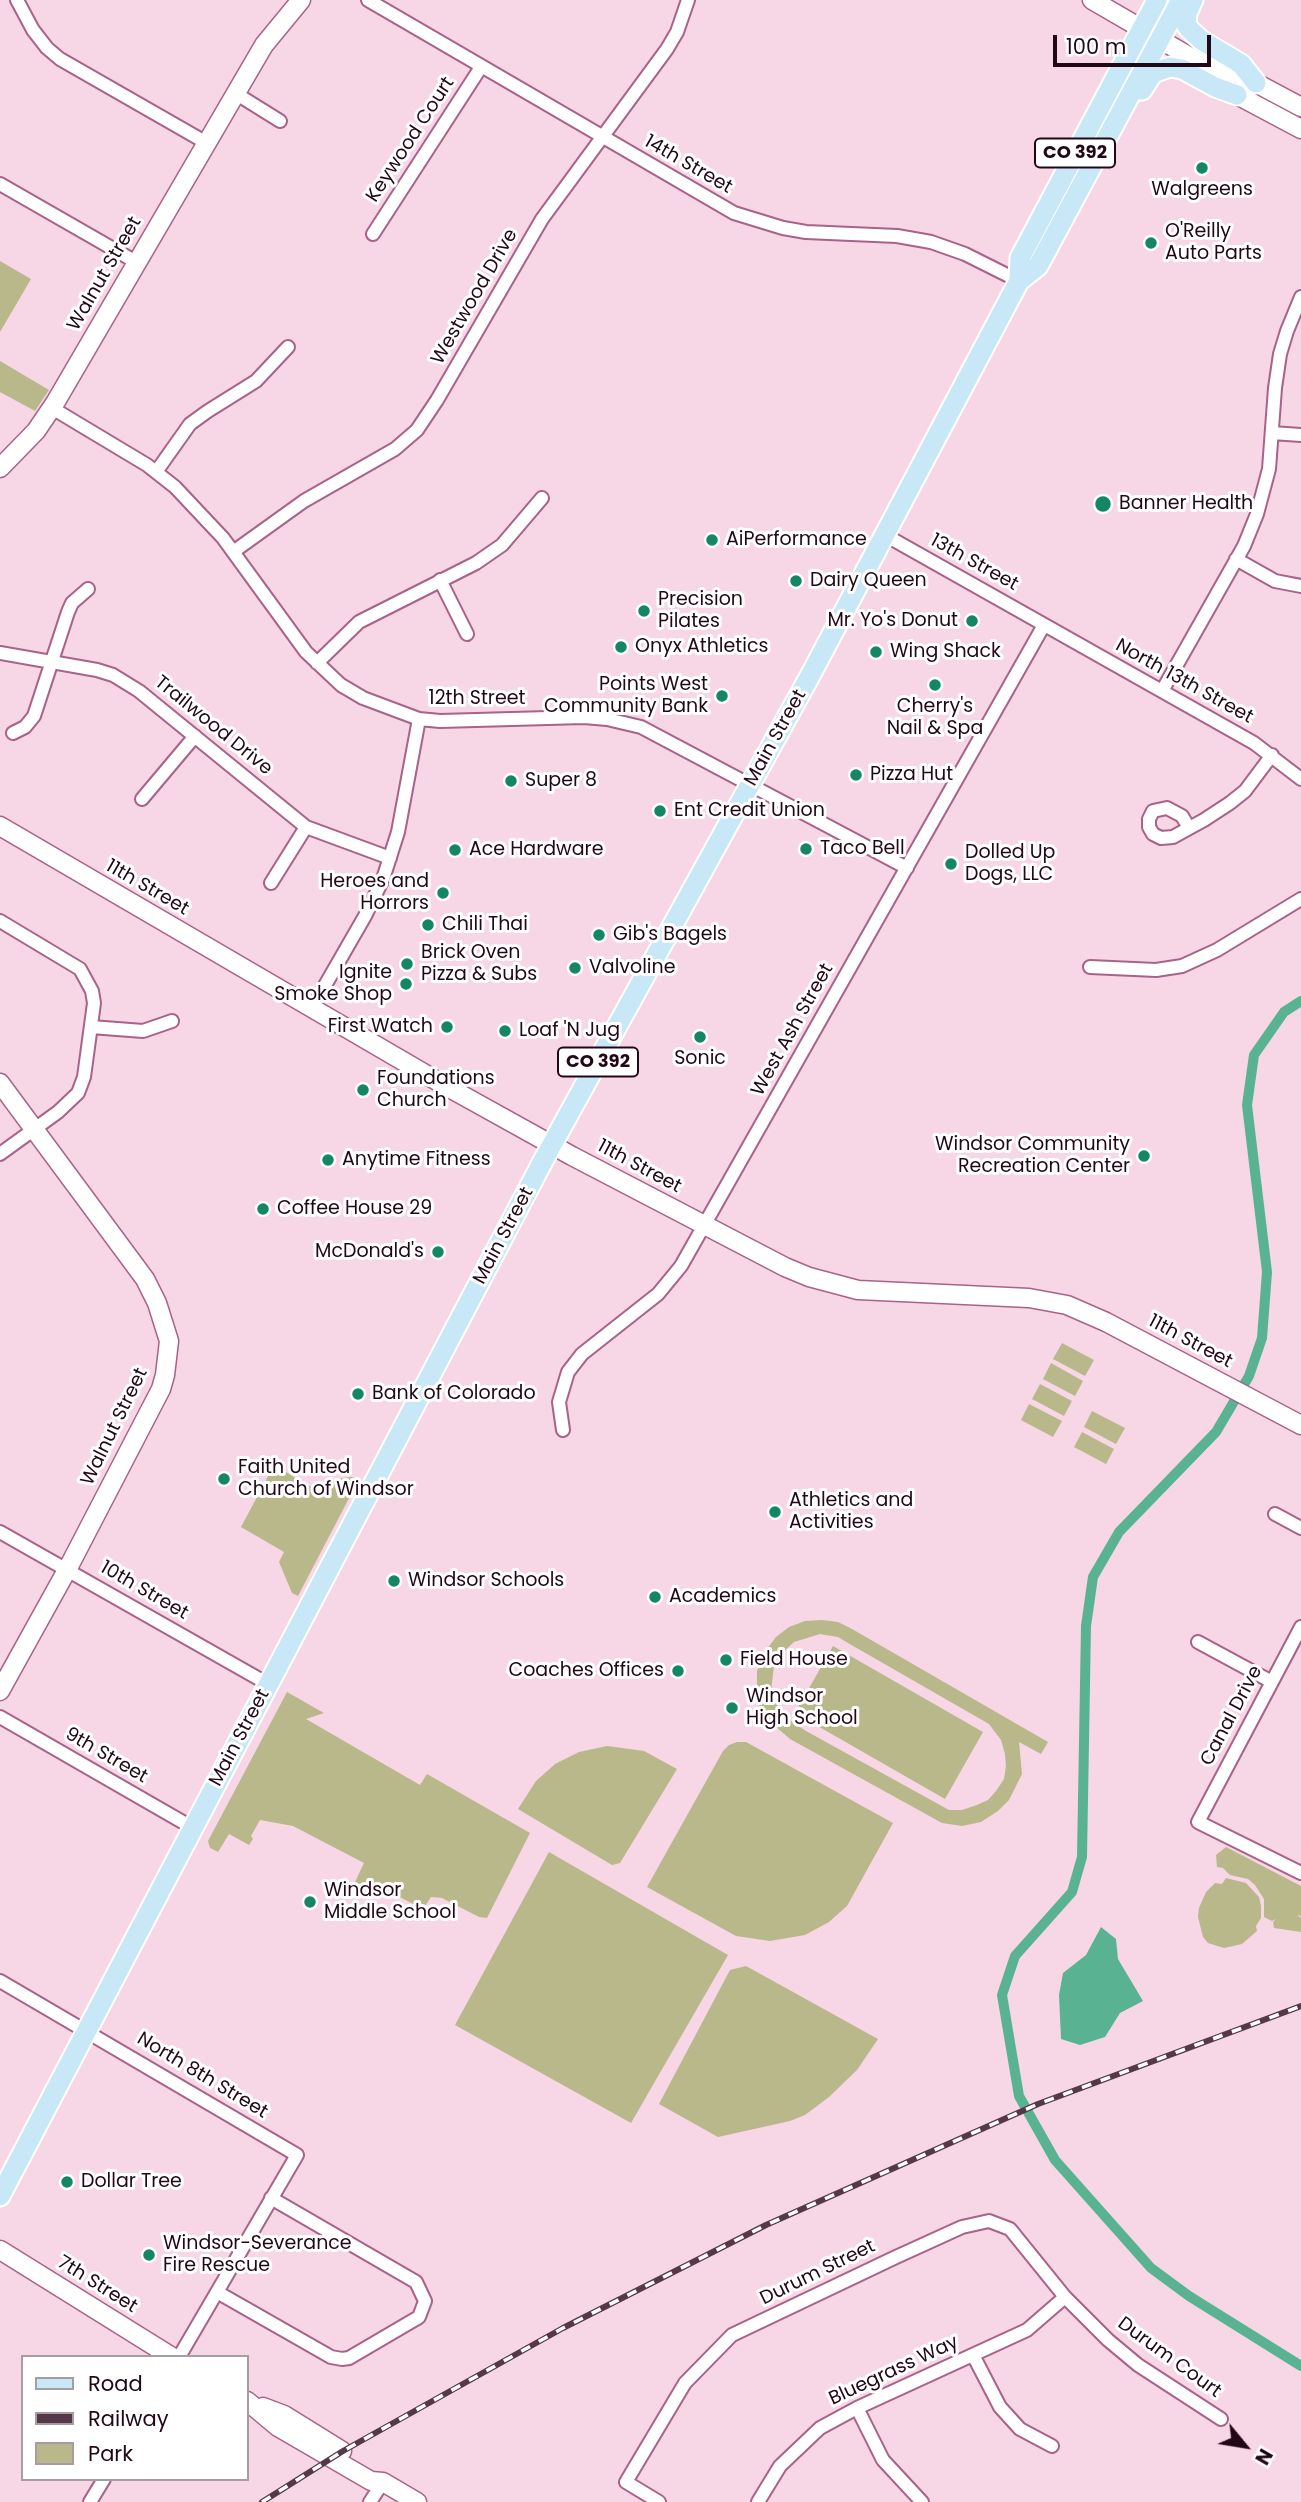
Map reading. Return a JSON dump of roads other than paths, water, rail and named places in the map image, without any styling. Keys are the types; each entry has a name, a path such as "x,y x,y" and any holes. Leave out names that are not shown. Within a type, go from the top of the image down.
{"main road":[{"name":"Main Street","path":"0,2196 552,1145 751,784 1018,281 1020,258 1157,0"},
{"name":"Main Street","path":"1018,281 1038,266 1181,0"},
{"path":"1193,0 1187,13 1189,29 1201,40 1241,64 1256,83"},
{"path":"1095,160 1121,129 1150,76 1156,71 1178,68 1237,95"}],"street":[{"path":"18,0 33,30 60,59 205,142"},
{"name":"Walnut Street","path":"0,468 36,431 52,408 264,45 301,0"},
{"name":"14th Street","path":"368,0 719,205 754,220 806,232 897,236 931,242 965,254 1018,281"},
{"name":"Westwood Drive","path":"233,552 304,500 395,449 417,430 542,219 667,49 677,32 688,0"},
{"path":"1092,0 1204,65 1214,79 1237,95 1301,129"},
{"path":"1204,65 1224,66 1301,107"},
{"name":"Keywood Court","path":"373,234 481,68"},
{"path":"235,93 280,121"},
{"path":"0,184 135,262"},
{"path":"1162,691 1251,530 1269,469 1279,361 1287,331 1300,301"},
{"path":"156,471 190,424 256,381 288,347"},
{"name":"12th Street","path":"52,408 156,471 196,507 233,552 306,652 341,685 363,698 419,719 440,721 573,717 607,719 641,727 907,868"},
{"path":"1272,433 1301,435"},
{"path":"317,663 359,622 475,562 502,545 542,498"},
{"name":"13th Street","path":"884,535 1044,625"},
{"path":"1237,559 1275,581 1301,586"},
{"path":"440,580 467,634"},
{"path":"13,733 25,727 34,716 68,612 72,603 88,589"},
{"name":"North 13th Street","path":"1044,625 1272,755 1301,779"},
{"name":"West Ash Street","path":"563,1430 559,1402 568,1373 576,1360 658,1294 681,1266 1044,625"},
{"name":"Trailwood Drive","path":"0,653 113,675 139,691 306,827 390,858"},
{"path":"312,1008 365,916 383,878 398,832 419,719"},
{"path":"142,799 195,736"},
{"path":"1189,828 1245,791 1272,755"},
{"name":"11th Street","path":"0,826 552,1145 785,1267 834,1285 886,1293 1029,1298 1067,1305 1106,1322 1301,1425"},
{"path":"271,883 306,827"},
{"path":"1090,967 1156,970 1182,966 1217,950 1301,899"},
{"path":"0,921 80,970 93,996 85,1077 78,1093 0,1154"},
{"path":"91,1027 143,1031 172,1021"},
{"name":"Walnut Street","path":"0,1083 145,1279 157,1303 169,1341 166,1375 161,1389 0,1690"},
{"path":"1275,1514 1301,1528"},
{"name":"10th Street","path":"0,1532 268,1684"},
{"name":"Canal Drive","path":"1301,1627 1198,1822 1301,1874"},
{"path":"1198,1642 1272,1682"},
{"name":"9th Street","path":"0,1717 193,1828"},
{"name":"North 8th Street","path":"0,1981 297,2155 271,2198"},
{"path":"180,2355 271,2198 416,2282 425,2301 419,2317 349,2358 342,2359 331,2357 217,2292"},
{"name":"Durum Street","path":"659,2502 626,2482 685,2383 732,2335 962,2227 989,2221 1010,2229 1065,2297"},
{"name":"7th Street","path":"0,2250 169,2355"},
{"name":"Bluegrass Way","path":"758,2502 780,2466 820,2428 857,2408 1027,2330 1065,2297"},
{"name":"Durum Court","path":"1065,2297 1108,2340 1138,2365 1221,2419"},
{"path":"973,2355 1000,2407 1020,2429 1052,2446"},
{"path":"248,2402 278,2427 370,2481 383,2483 417,2502"},
{"path":"857,2408 883,2460 922,2502"},
{"path":"90,2502 103,2481"},
{"path":"370,2502 383,2483"}],"waterway":[{"path":"1301,1001 1284,1012 1254,1055 1247,1105 1267,1272 1262,1338 1249,1376 1216,1432 1119,1532 1093,1577 1086,1626 1082,1857 1072,1892 1015,1956 1002,1995 1019,2096 1055,2160 1151,2268 1189,2296 1301,2366"}],"railway":[{"path":"262,2502 343,2451 563,2328 766,2225 1038,2104 1301,2006"}],"place":[{"name":"Walgreens","path":"1202,168"},
{"name":"O'Reilly Auto Parts","path":"1151,243"},
{"name":"Banner Health","path":"1103,504"},
{"name":"AiPerformance","path":"712,540"},
{"name":"Dairy Queen","path":"796,581"},
{"name":"Precision Pilates","path":"644,611"},
{"name":"Mr. Yo's Donut","path":"972,621"},
{"name":"Onyx Athletics","path":"621,647"},
{"name":"Wing Shack","path":"876,652"},
{"name":"Cherry's Nail & Spa","path":"935,685"},
{"name":"Points West Community Bank","path":"722,696"},
{"name":"Pizza Hut","path":"856,775"},
{"name":"Super 8","path":"511,781"},
{"name":"Ent Credit Union","path":"660,811"},
{"name":"Taco Bell","path":"806,849"},
{"name":"Ace Hardware","path":"455,850"},
{"name":"Dolled Up Dogs, LLC","path":"951,864"},
{"name":"Heroes and Horrors","path":"443,893"},
{"name":"Chili Thai","path":"428,925"},
{"name":"Gib's Bagels","path":"599,935"},
{"name":"Brick Oven Pizza & Subs","path":"407,964"},
{"name":"Valvoline","path":"575,968"},
{"name":"Ignite Smoke Shop","path":"406,984"},
{"name":"First Watch","path":"447,1027"},
{"name":"Loaf 'N Jug","path":"505,1031"},
{"name":"Sonic","path":"700,1037"},
{"name":"Foundations Church","path":"363,1090"},
{"name":"Windsor Community Recreation Center","path":"1144,1156"},
{"name":"Anytime Fitness","path":"328,1160"},
{"name":"Coffee House 29","path":"263,1209"},
{"name":"McDonald's","path":"438,1252"},
{"name":"Bank of Colorado","path":"358,1394"},
{"name":"Faith United Church of Windsor","path":"224,1479"},
{"name":"Athletics and Activities","path":"775,1512"},
{"name":"Windsor Schools","path":"394,1581"},
{"name":"Academics","path":"655,1597"},
{"name":"Field House","path":"726,1660"},
{"name":"Coaches Offices","path":"678,1671"},
{"name":"Windsor High School","path":"732,1708"},
{"name":"Windsor Middle School","path":"310,1902"},
{"name":"Dollar Tree","path":"67,2182"},
{"name":"Windsor-Severance Fire Rescue","path":"149,2255"}]}
